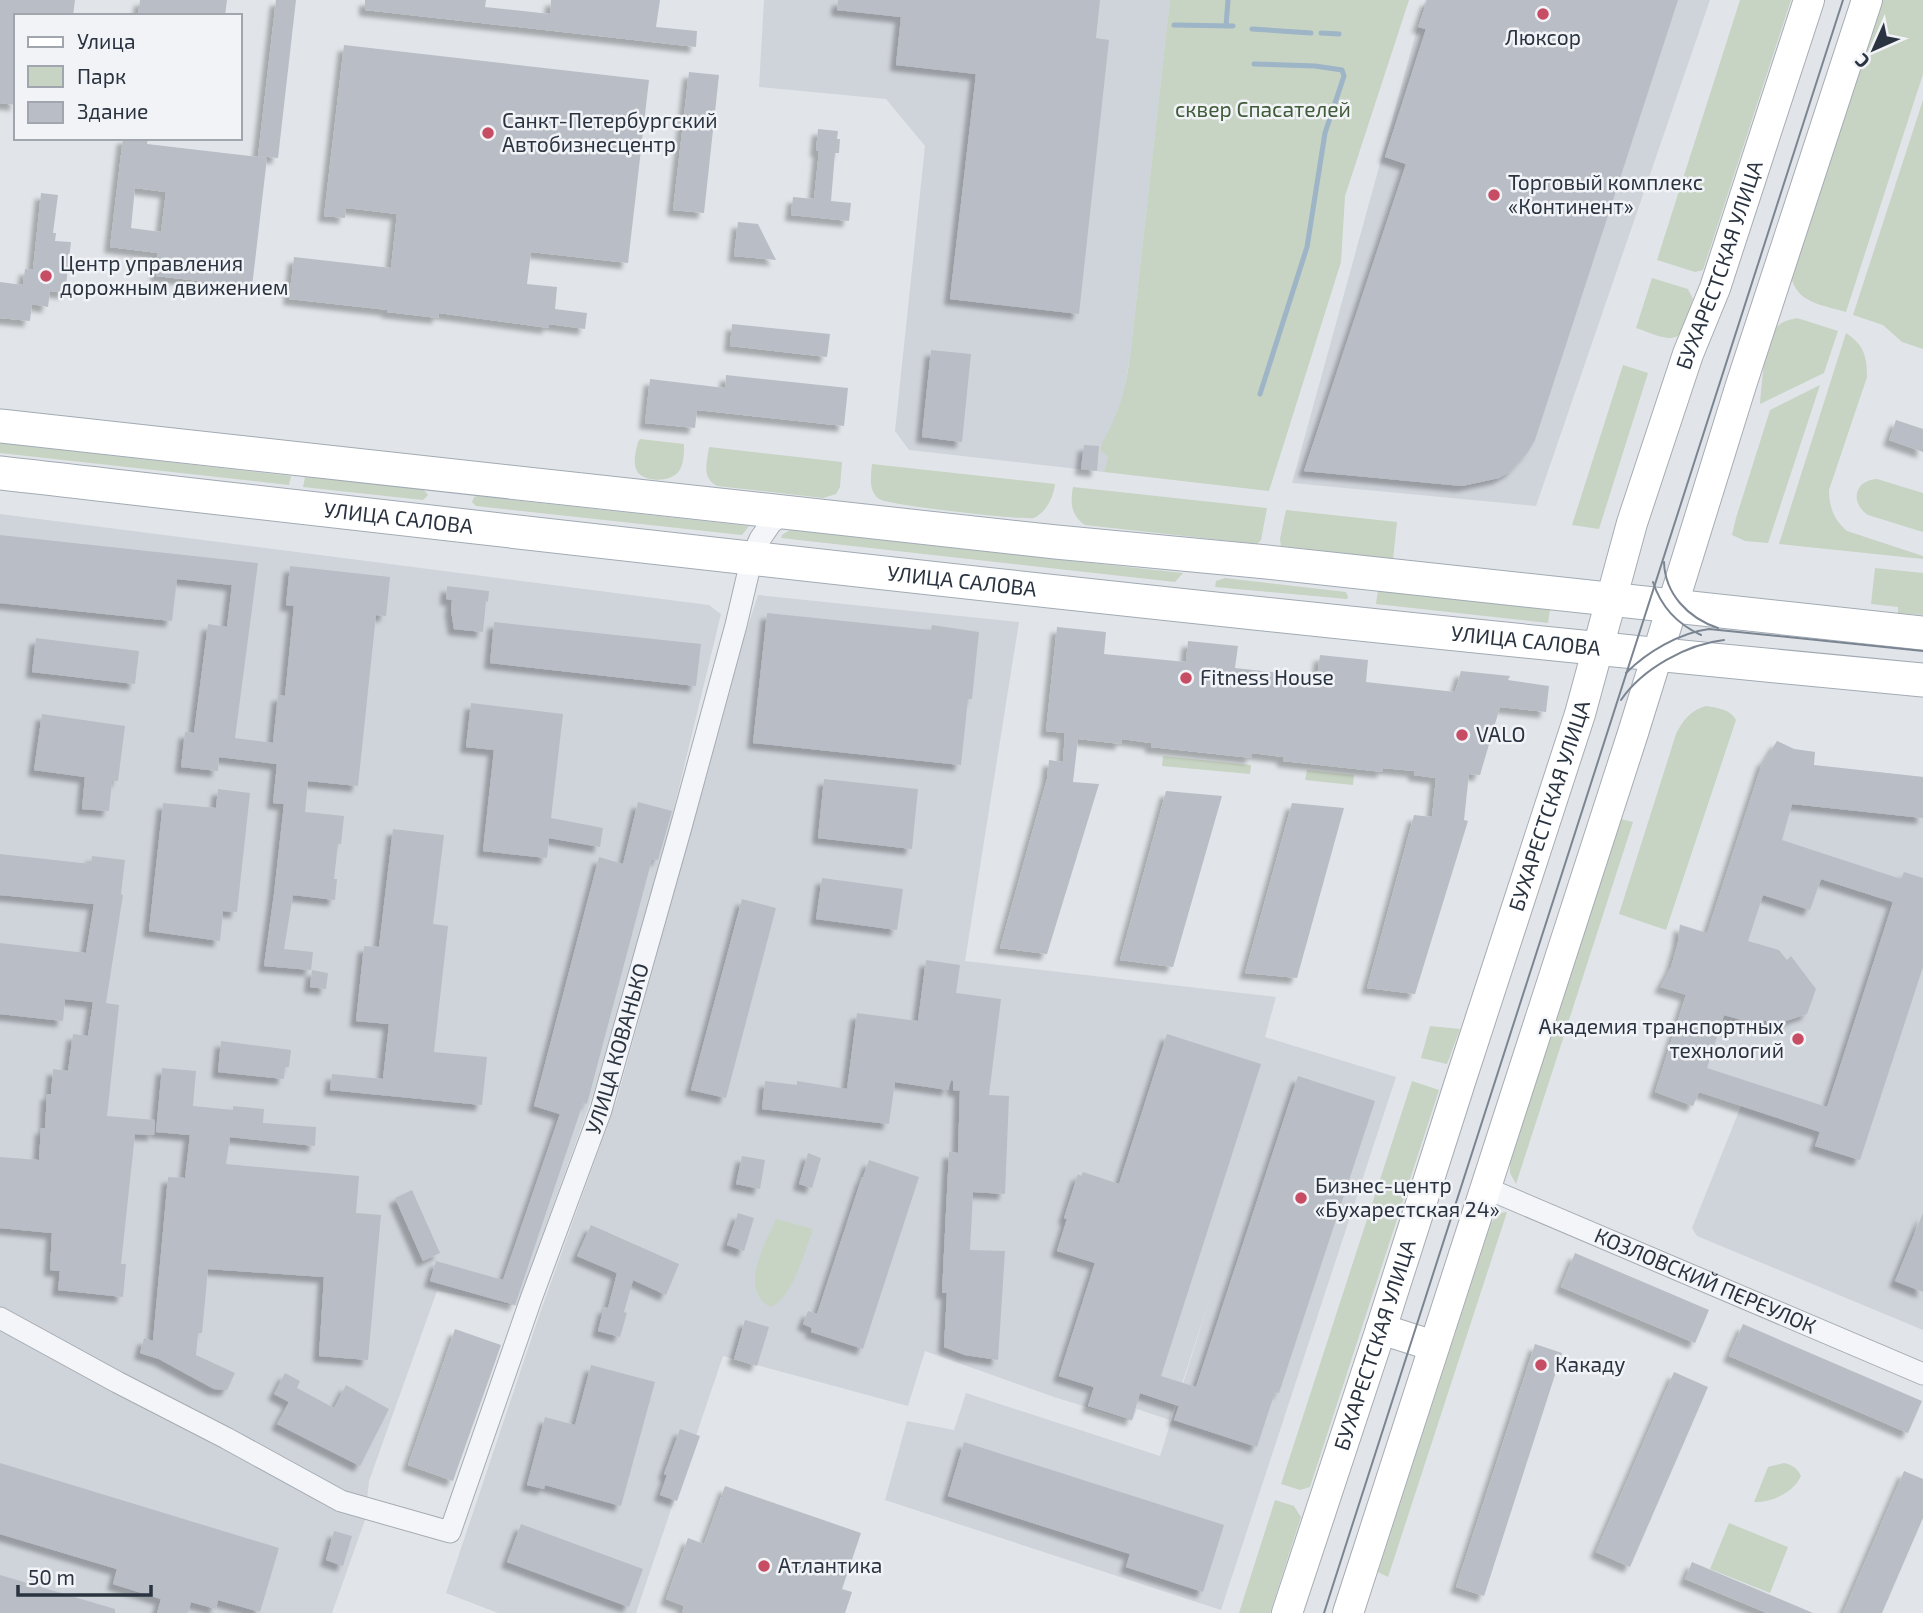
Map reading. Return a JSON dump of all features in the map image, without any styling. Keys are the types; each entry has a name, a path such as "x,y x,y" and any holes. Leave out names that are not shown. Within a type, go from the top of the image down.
{"main road":[{"name":"БУХАРЕСТСКАЯ УЛИЦА","path":"1287,1613 1577,724 1632,523 1688,354 1715,289 1809,0"},
{"path":"1348,1613 1867,0"},
{"path":"0,426 1923,633"},
{"name":"УЛИЦА САЛОВА","path":"0,473 1196,607 1923,680"},
{"path":"436,522 447,512 451,487 444,474"},
{"path":"1196,607 1200,555"},
{"path":"1344,622 1359,604 1362,586 1355,572"},
{"path":"1611,600 1656,655"},
{"path":"1381,1329 1434,1346"}],"street":[{"name":"УЛИЦА КОВАНЬКО","path":"0,1318 341,1501 450,1532 531,1299 601,1110 678,839 752,557 760,538 771,523 786,512"},
{"name":"КОЗЛОВСКИЙ ПЕРЕУЛОК","path":"1486,1188 1923,1374"}],"shaded area":[{"path":"764,0 1170,0 1130,357 1119,420 1104,472 909,450 895,431 925,146 886,99 759,87"},
{"path":"1425,0 1710,0 1536,506 1292,483"},
{"path":"0,514 709,605 721,614 661,862 594,1092 517,1306 437,1291 369,1481 365,1520 332,1613 0,1613"},
{"path":"758,595 1019,622 965,961 1276,997 1265,1037 1396,1077 1221,1610 885,1500 907,1421 954,1430 966,1393 1160,1456 1211,1295 1170,1420 1137,1409 1132,1421 1054,1397 925,1351 908,1406 723,1356 636,1613 498,1613 446,1593 540,1313 617,1099"},
{"name":"Академия транспортных технологий","path":"1777,741 1794,749 1815,752 1813,765 1923,777 1923,1330 1697,1236 1692,1228 1741,1106 1699,1092 1693,1106 1655,1092 1686,996 1659,987 1671,967 1680,924 1707,933 1763,760"}],"green space":[{"name":"cквер Спасателей","path":"1170,0 1409,0 1345,196 1341,262 1269,491 1104,472 1108,457 1100,450 1120,404 1130,357"},
{"path":"1740,0 1791,0 1703,270 1695,272 1657,260"},
{"path":"1878,0 1923,0 1923,74 1846,312 1812,302 1798,292 1791,276"},
{"path":"1923,100 1923,349 1902,342 1883,325 1853,315"},
{"path":"1652,278 1688,289 1693,299 1681,334 1676,337 1665,338 1636,328"},
{"path":"1797,318 1838,331 1824,373 1760,404 1769,343 1781,323"},
{"path":"1846,333 1857,342 1863,352 1867,377 1829,490 1831,508 1847,531 1923,556 1923,559 1779,544"},
{"path":"1623,365 1648,373 1599,529 1572,525"},
{"path":"1820,385 1768,543 1745,541 1732,535 1770,410"},
{"path":"640,439 684,444 683,462 679,471 670,478 656,480 639,474 635,459"},
{"path":"0,443 291,476 289,485 0,453"},
{"path":"709,447 842,462 840,487 836,494 823,498 717,486 707,474"},
{"path":"872,464 1055,484 1049,504 1034,518 980,514 904,505 879,499 872,488"},
{"path":"305,477 423,489 428,495 423,500 303,487"},
{"path":"1877,479 1923,493 1923,532 1868,515 1862,510 1857,498 1859,487"},
{"path":"1073,487 1267,508 1261,540 1257,544 1085,525 1073,508"},
{"path":"477,496 749,526 742,535 476,506 472,502"},
{"path":"1286,510 1397,522 1393,559 1281,546"},
{"path":"790,530 1183,573 1175,582 781,538"},
{"path":"1875,568 1923,573 1923,615 1898,613 1898,607 1871,604"},
{"path":"1225,578 1346,592 1348,597 1215,587 1216,581"},
{"path":"1378,590 1550,609 1548,623 1376,604"},
{"path":"1706,706 1727,711 1736,720 1666,930 1619,914 1676,734 1688,716"},
{"path":"1163,756 1251,765 1250,774 1162,766"},
{"path":"1307,770 1354,775 1353,785 1305,780"},
{"path":"1621,819 1633,822 1516,1184 1510,1173 1510,1163"},
{"path":"1430,1026 1460,1029 1447,1064 1421,1058"},
{"path":"1412,1081 1439,1090 1310,1487 1300,1490 1281,1484"},
{"path":"1507,1212 1388,1577 1378,1572 1491,1223 1499,1213"},
{"path":"776,1219 813,1229 791,1285 778,1303 770,1307 761,1299 756,1289 755,1277 761,1252"},
{"path":"1784,1463 1798,1471 1801,1476 1797,1482 1781,1496 1754,1502 1768,1467"},
{"path":"1275,1500 1294,1506 1301,1517 1270,1613 1239,1613"},
{"path":"1729,1523 1788,1547 1770,1593 1710,1569"}],"building":[{"path":"0,0 75,0 73,14 14,14 14,105 0,103"},
{"path":"140,0 227,0 225,14 138,14"},
{"path":"276,0 296,0 278,158 258,156"},
{"path":"365,0 486,0 485,7 550,14 551,0 660,0 656,27 697,31 696,47 365,10"},
{"path":"838,0 1100,0 1096,38 1109,40 1079,314 950,299 976,74 896,65 901,17 837,10"},
{"path":"1427,0 1678,0 1535,440 1511,471 1499,478 1462,486 1304,471 1406,164 1385,157 1426,29 1418,27"},
{"name":"Санкт-Петербургский Автобизнесцентр","path":"344,45 649,80 628,263 531,252 527,284 557,287 555,309 587,313 585,329 549,324 548,328 439,313 438,318 289,299 294,257 391,268 397,214 346,208 345,218 324,216"},
{"path":"689,72 719,75 704,213 673,210"},
{"path":"818,129 838,131 839,153 835,153 831,201 851,203 849,221 791,215 793,197 814,199 819,151 816,151"},
{"path":"123,140 148,140 147,144 267,158 252,287 156,276 158,253 110,247","holes":["135,188 166,192 161,232 131,228"]},
{"name":"Центр управления дорожным движением","path":"41,193 58,195 53,233 56,233 55,241 71,242 65,293 50,291 48,307 32,304 30,321 0,318 0,282 23,285 25,269 33,270"},
{"path":"738,222 758,224 776,260 734,256"},
{"path":"732,324 830,334 827,357 730,346"},
{"path":"931,350 971,354 962,442 922,437"},
{"path":"726,375 848,388 844,426 697,410 695,428 645,423 650,379 725,388"},
{"path":"1896,420 1923,429 1923,452 1889,440"},
{"path":"1084,445 1099,446 1097,471 1081,469"},
{"path":"0,535 258,563 235,738 273,743 278,695 285,696 294,606 286,605 290,566 390,577 386,616 376,615 358,786 308,781 305,812 344,816 334,879 337,879 335,900 293,895 284,949 313,952 311,970 264,966 284,804 273,803 277,764 219,757 218,771 181,767 185,732 194,733 208,624 227,627 232,585 177,579 172,621 0,603"},
{"path":"447,586 489,591 483,632 454,629 452,600 446,599"},
{"path":"767,613 931,630 932,625 979,632 961,765 753,743"},
{"path":"494,622 701,644 696,686 490,663"},
{"path":"1057,627 1106,632 1104,654 1186,662 1188,641 1238,646 1235,668 1317,677 1320,655 1368,660 1366,682 1455,692 1461,671 1510,676 1508,680 1549,686 1546,712 1500,707 1480,775 1469,774 1464,820 1468,821 1415,994 1367,988 1414,815 1432,817 1436,778 1414,775 1414,771 1383,768 1383,772 1283,761 1283,757 1252,753 1252,758 1151,747 1151,743 1122,739 1121,744 1078,739 1073,782 1099,784 1047,954 1000,948 1047,779 1049,760 1063,762 1065,733 1046,731"},
{"path":"36,638 139,651 135,684 32,672"},
{"path":"471,703 563,714 551,818 603,828 600,847 549,838 547,858 483,851 494,750 466,747"},
{"path":"42,714 125,726 118,781 112,781 109,811 82,809 85,777 34,770"},
{"path":"1777,741 1794,749 1815,752 1814,765 1923,777 1923,818 1792,804 1782,840 1901,879 1904,872 1923,878 1923,967 1860,1160 1815,1146 1820,1132 1699,1092 1693,1106 1655,1092 1686,995 1660,987 1671,967 1680,925 1707,933 1763,760","holes":["1821,879 1893,902 1827,1107 1707,1068 1724,1015 1756,1024 1766,1020 1768,1027 1807,1014 1816,989 1791,956 1787,960 1779,950 1748,941 1763,895 1810,910"]},
{"path":"824,779 918,789 912,849 818,838"},
{"path":"218,789 250,793 237,912 223,911 220,941 149,931 163,803 216,808"},
{"path":"1166,791 1222,796 1173,967 1120,960"},
{"path":"638,802 672,811 658,860 652,859 587,1104 583,1103 515,1305 430,1281 436,1261 503,1280 560,1114 534,1106 599,857 623,864"},
{"path":"1292,803 1344,808 1297,978 1245,973"},
{"path":"393,829 444,835 433,924 448,926 434,1052 487,1057 482,1105 330,1090 332,1074 383,1079 389,1024 356,1021 364,946 379,947"},
{"path":"0,854 91,864 92,856 125,860 123,895 106,1003 119,1005 107,1116 155,1120 154,1135 135,1134 121,1264 126,1264 123,1297 58,1290 60,1271 50,1270 52,1233 0,1228 0,1157 39,1160 41,1128 45,1128 47,1094 51,1094 53,1069 68,1071 73,1034 88,1036 93,1002 65,999 63,1021 0,1014 0,943 86,953 94,904 0,895"},
{"path":"822,878 903,889 897,930 816,919"},
{"path":"742,899 776,908 726,1098 691,1090"},
{"path":"926,960 960,965 956,993 1001,999 989,1095 1009,1096 1005,1194 973,1192 970,1250 1005,1251 998,1360 965,1355 944,1347 947,1293 942,1293 949,1152 958,1153 960,1091 953,1090 953,1081 951,1080 948,1090 895,1082 889,1124 762,1109 765,1081 797,1085 797,1081 847,1089 857,1013 918,1021"},
{"path":"312,970 328,973 326,989 310,987"},
{"path":"1167,1034 1261,1064 1161,1376 1196,1387 1298,1076 1375,1101 1279,1393 1275,1392 1257,1447 1174,1420 1179,1406 1140,1393 1132,1420 1088,1406 1094,1387 1059,1376 1095,1263 1057,1251 1067,1219 1064,1218 1078,1174 1081,1176 1083,1172 1119,1184"},
{"path":"221,1041 291,1050 284,1079 218,1072"},
{"path":"162,1068 196,1071 193,1106 233,1110 233,1106 264,1109 263,1123 316,1127 315,1146 230,1137 226,1164 359,1176 356,1213 381,1215 368,1360 319,1356 324,1277 208,1269 202,1333 198,1333 196,1355 235,1373 227,1390 214,1389 159,1359 140,1353 144,1338 153,1341 168,1177 185,1178 190,1135 156,1132"},
{"path":"808,1153 821,1158 812,1188 799,1184"},
{"path":"742,1156 765,1160 760,1189 736,1184"},
{"path":"869,1160 919,1177 863,1349 811,1332 812,1328 803,1324 808,1311 817,1314"},
{"path":"412,1190 440,1253 423,1261 395,1198"},
{"path":"738,1213 754,1218 744,1251 727,1245"},
{"path":"1923,1213 1923,1292 1895,1281"},
{"path":"591,1225 679,1264 666,1295 633,1280 620,1337 598,1331 604,1307 608,1308 617,1273 577,1256"},
{"path":"1575,1253 1709,1310 1695,1343 1561,1287"},
{"path":"745,1320 769,1327 757,1366 734,1359"},
{"path":"1743,1324 1922,1401 1908,1433 1729,1356"},
{"path":"455,1329 501,1345 453,1481 408,1465"},
{"path":"1535,1344 1562,1353 1484,1596 1456,1587"},
{"path":"591,1365 655,1382 621,1506 545,1485 544,1489 527,1485 545,1417 575,1425"},
{"path":"1674,1372 1708,1387 1630,1567 1596,1552"},
{"path":"285,1373 300,1381 297,1388 334,1408 346,1385 389,1409 360,1466 277,1424 289,1402 274,1394"},
{"path":"680,1429 700,1436 677,1501 660,1495 667,1475 664,1474"},
{"path":"964,1442 1224,1525 1203,1592 1126,1567 1130,1554 948,1496"},
{"path":"0,1463 279,1548 260,1612 218,1600 216,1609 191,1602 188,1613 157,1613 161,1599 113,1584 117,1569 0,1534"},
{"path":"1904,1471 1923,1479 1923,1518 1882,1613 1843,1613"},
{"name":"Атлантика","path":"725,1486 861,1533 842,1589 852,1592 845,1613 682,1613 684,1606 666,1599 688,1538 704,1544"},
{"path":"521,1524 643,1569 629,1607 507,1562"},
{"path":"334,1531 352,1536 343,1566 326,1560"},
{"path":"1692,1562 1813,1613 1767,1613 1685,1579"},
{"path":"0,1575 115,1609 115,1613 0,1613"}],"waterway":[{"path":"1226,26 1228,0"},
{"path":"1174,25 1233,26"},
{"path":"1252,29 1311,33"},
{"path":"1321,33 1339,34"},
{"path":"1254,64 1315,66 1342,70 1344,76 1325,133 1307,247 1260,394"}],"tram line":[{"path":"1324,1613 1843,0"},
{"path":"1664,562 1665,574 1680,603 1697,618 1718,628"},
{"path":"1653,582 1660,599 1671,614 1684,626 1701,635"},
{"path":"1626,673 1664,645 1709,629 1923,651"},
{"path":"1621,700 1641,678 1666,660 1695,647 1724,640"}],"place":[{"name":"Люксор","path":"1543,14"},
{"name":"Санкт-Петербургский Автобизнесцентр","path":"488,133"},
{"name":"Торговый комплекс «Континент»","path":"1494,195"},
{"name":"Центр управления дорожным движением","path":"46,276"},
{"name":"Fitness House","path":"1186,678"},
{"name":"VALO","path":"1462,735"},
{"name":"Академия транспортных технологий","path":"1798,1039"},
{"name":"Бизнес-центр «Бухарестская 24»","path":"1301,1198"},
{"name":"Какаду","path":"1541,1365"},
{"name":"Атлантика","path":"764,1566"}]}
